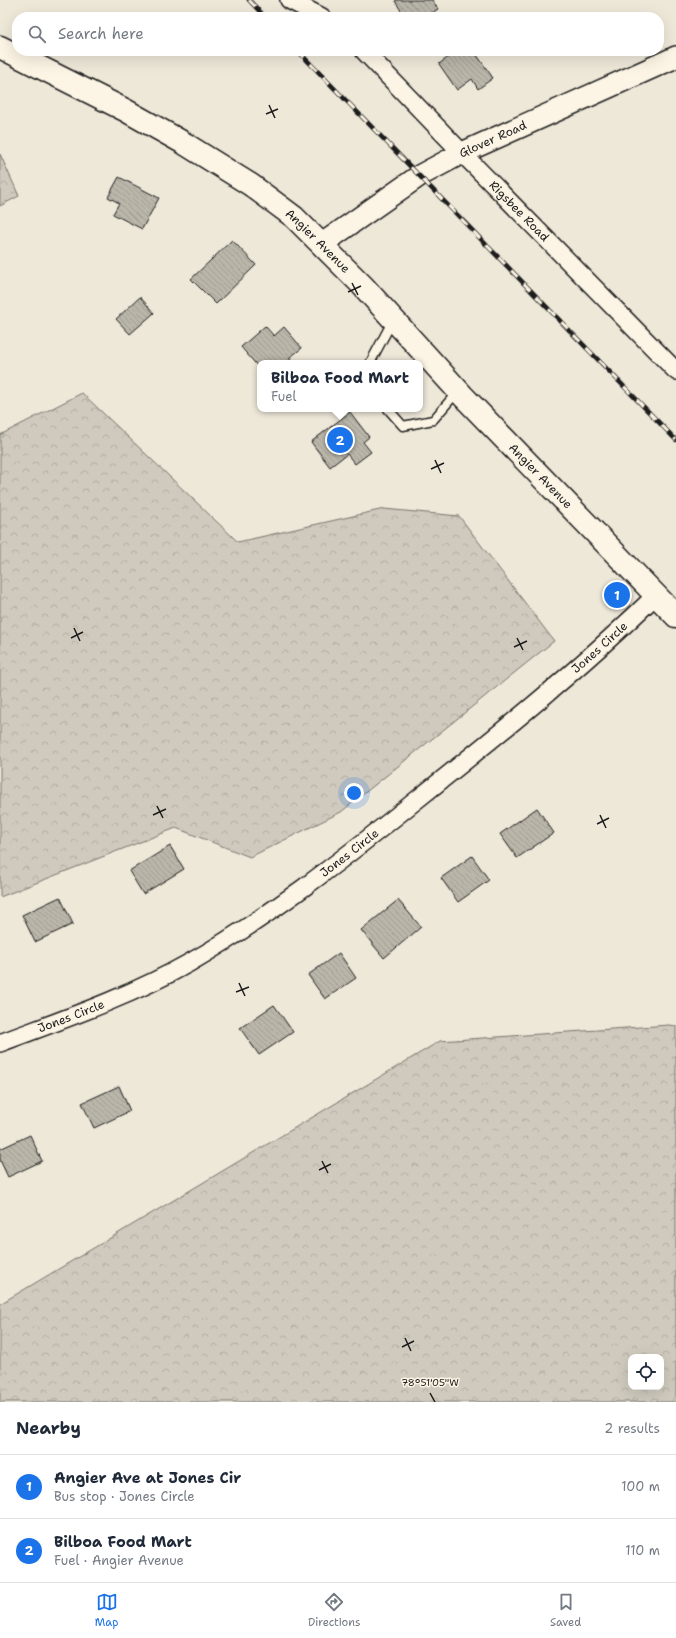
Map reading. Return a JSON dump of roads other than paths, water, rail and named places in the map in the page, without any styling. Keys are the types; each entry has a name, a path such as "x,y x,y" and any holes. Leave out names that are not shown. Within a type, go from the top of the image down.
{"main road":[{"name":"Angier Avenue","path":"0,47 12,53"},
{"name":"Angier Avenue","path":"18,56 125,110 182,142 251,185 294,217 322,244 459,390 676,616"}],"street":[{"path":"289,0 312,12"},
{"name":"Rigsbee Road","path":"369,56 676,371"},
{"name":"Glover Road","path":"322,244 407,183 462,153 676,57"},
{"name":"Jones Circle","path":"0,1043 77,1015 157,980 189,963 261,918 378,830 559,684 656,595"}],"lane":[{"path":"372,360 394,320"},
{"path":"391,412 403,426 433,420 459,390"}],"railway":[{"path":"249,0 260,12"},
{"path":"303,56 676,440"}],"place":[{"name":"Bilboa Food Mart","path":"340,440"},
{"name":"Angier Ave at Jones Cir","path":"617,595"}]}
